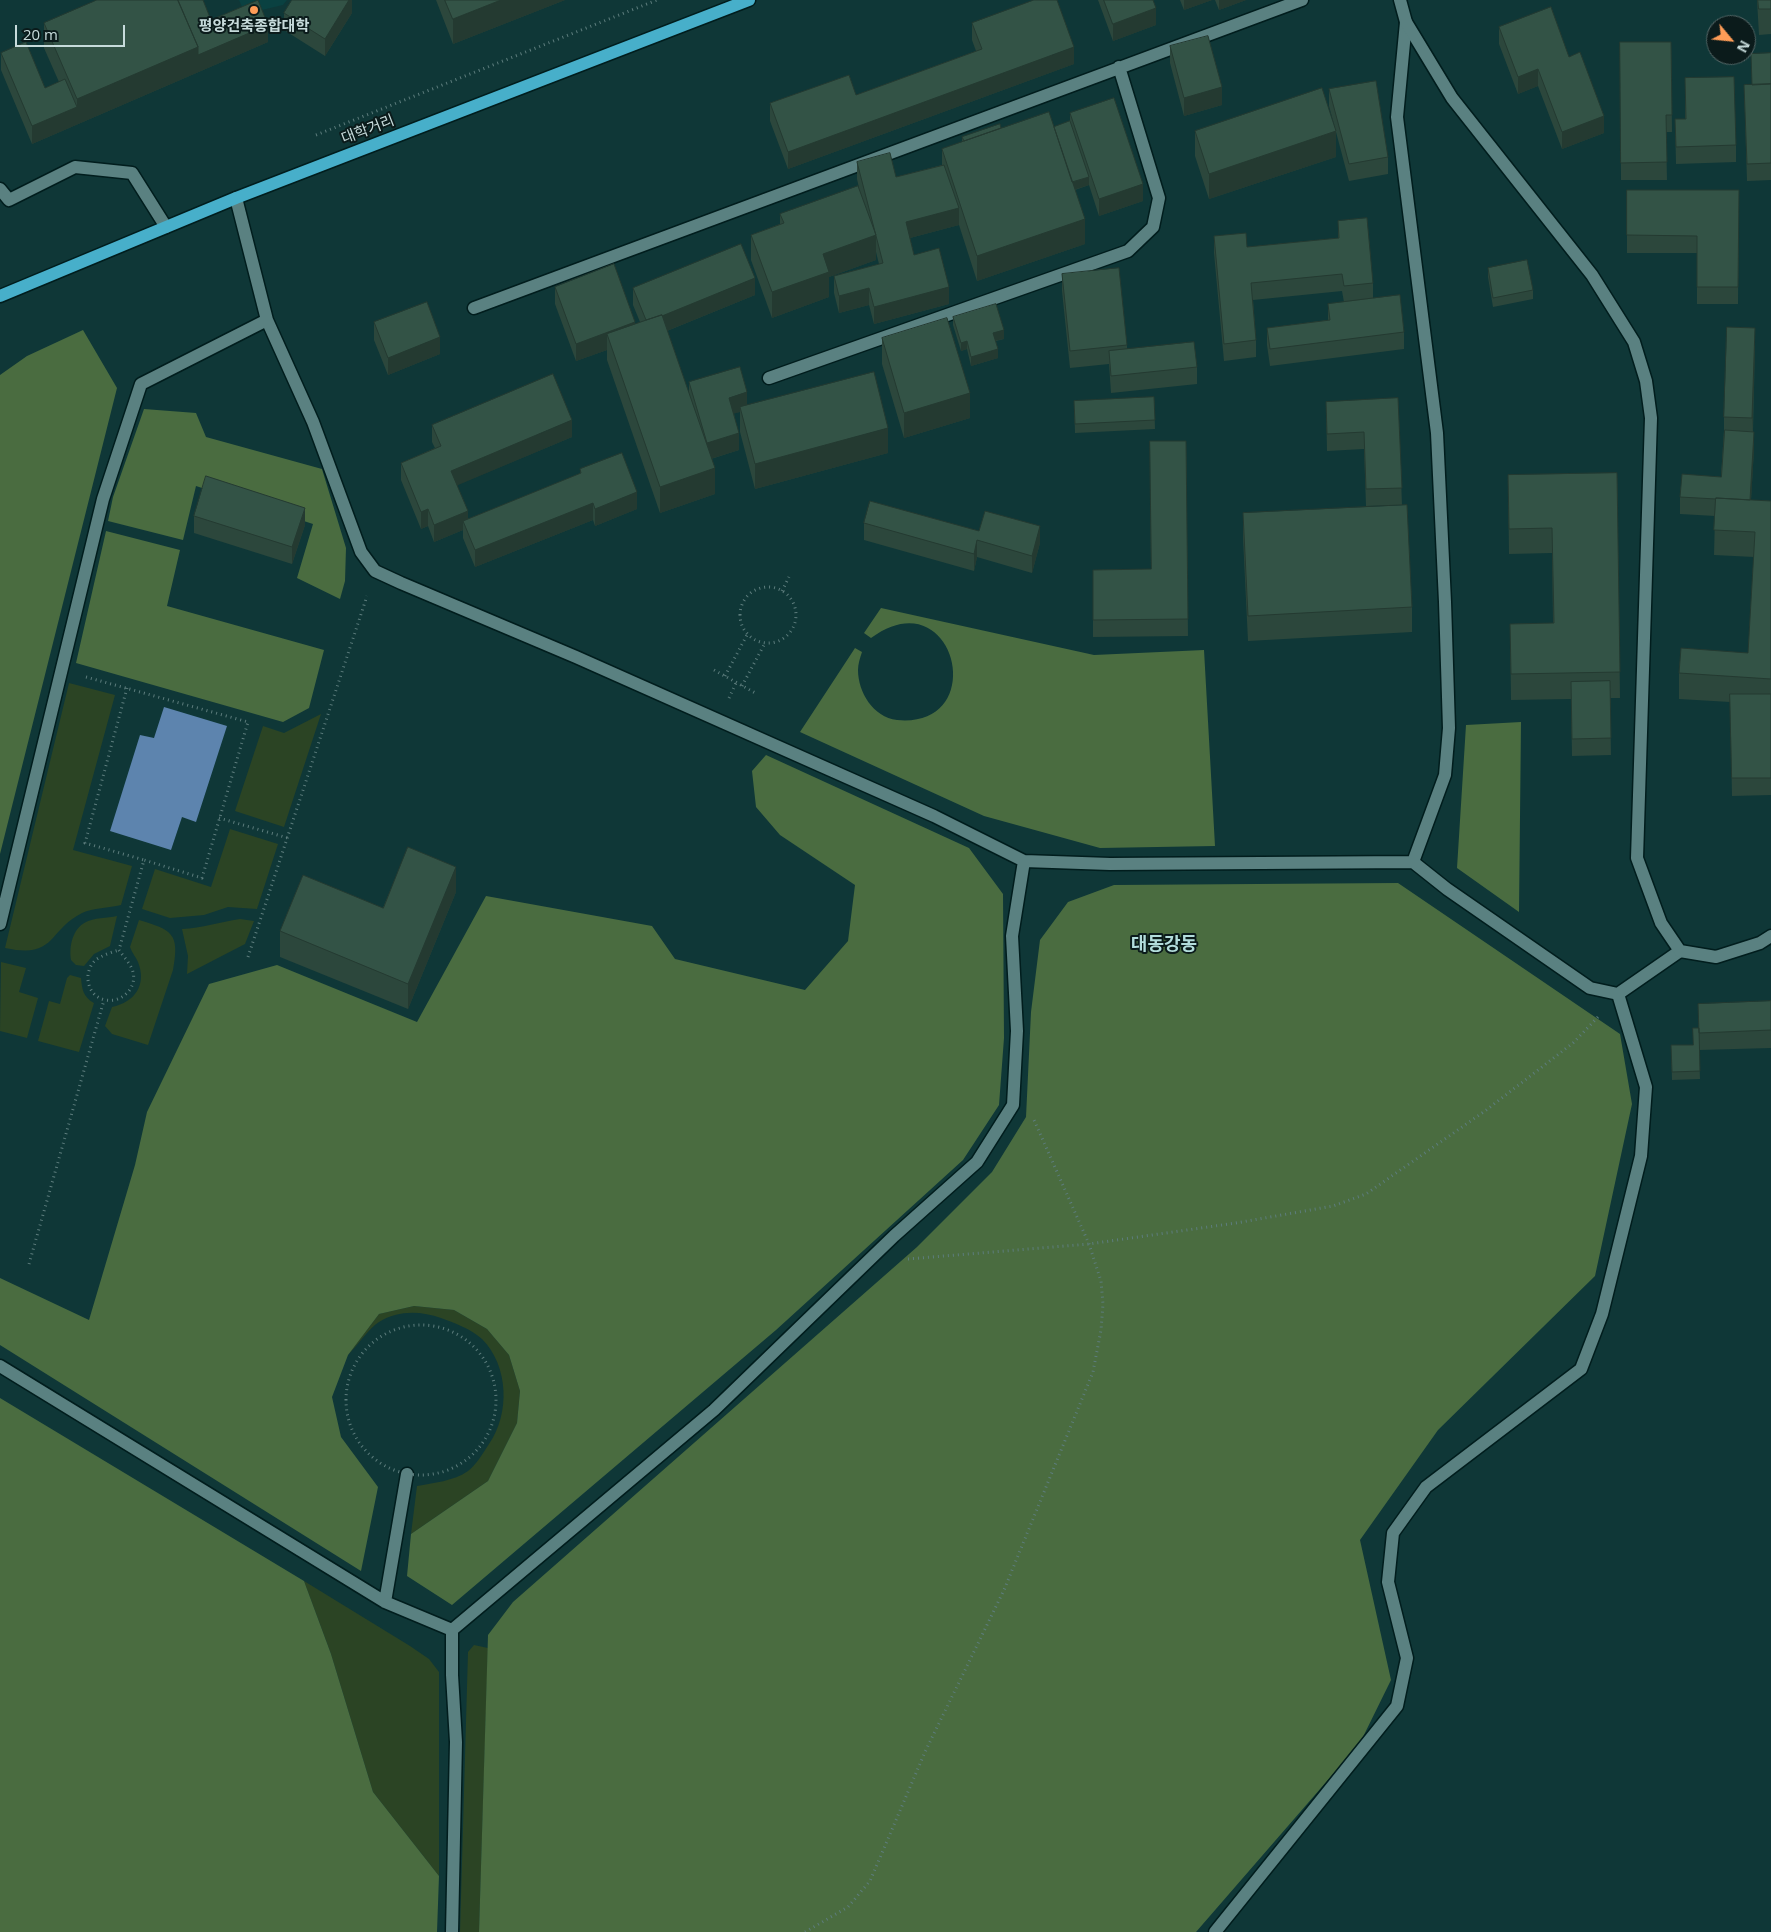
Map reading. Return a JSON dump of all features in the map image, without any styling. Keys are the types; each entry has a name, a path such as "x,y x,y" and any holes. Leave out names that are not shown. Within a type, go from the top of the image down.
{"main road":[{"name":"대학거리","path":"0,296 236,198 749,0"}],"street":[{"path":"474,308 1302,0"},
{"path":"1400,0 1406,22 1452,98 1592,276 1634,342 1646,381 1651,418 1638,858 1661,923 1680,950 1716,957 1760,943 1771,936"},
{"path":"1406,22 1397,117 1437,433 1446,602 1449,728 1445,775 1413,862"},
{"path":"769,378 1128,251 1153,227 1158,198 1119,67"},
{"path":"0,189 4,202 75,167 132,173 166,228"},
{"path":"236,198 267,320 313,422 361,552 375,571 584,660 934,816 1024,861 1110,864 1413,862 1447,889 1590,988 1618,994 1680,950"},
{"path":"0,924 103,499 141,384 267,320"},
{"path":"452,1932 456,1742 452,1675 452,1630 714,1410 894,1236 978,1162 1012,1106 1017,1031 1012,936 1024,861"},
{"path":"1215,1932 1397,1706 1407,1658 1388,1582 1393,1533 1426,1487 1580,1369 1602,1314 1641,1156 1646,1087 1618,994"},
{"path":"0,1366 385,1602 452,1630"},
{"path":"385,1602 407,1474"}],"path":[{"path":"316,135 657,0"},
{"path":"248,957 375,571"},
{"path":"782,591 789,578"},
{"path":"763,587 776,588 782,591 787,594 794,604 797,617 793,629 785,638 773,643 760,643 747,634 742,627 739,614 743,601 751,592 763,587"},
{"path":"725,676 747,634"},
{"path":"742,686 765,643"},
{"path":"61,670 127,688 248,722 202,878 85,843 127,688"},
{"path":"714,670 757,694"},
{"path":"219,818 288,838"},
{"path":"119,950 97,959 90,967 87,977 89,987 95,996 104,1000 114,1001 124,997 131,989 134,979 132,969 119,950 144,860"},
{"path":"29,1264 104,1000"},
{"path":"868,1262 1089,1244 1236,1223 1333,1206 1366,1194 1485,1111 1572,1043 1601,1015"},
{"path":"804,1932 848,1908 870,1881 925,1752 1004,1590 1093,1372 1101,1330 1103,1304 1101,1281 1089,1244 1014,1076"},
{"path":"410,1324 436,1325 461,1335 481,1352 493,1375 497,1401 492,1427 478,1450 458,1466 433,1475 407,1474 382,1465 362,1448 349,1424 345,1398 350,1372 364,1349 385,1333 410,1324"}],"shaded area":[{"name":"평양건축종합대학","path":"239,0 287,0 283,5 245,14"},
{"path":"164,707 227,726 196,822 182,817 171,850 110,831 140,735 154,738"}],"green space":[{"path":"83,330 117,388 0,854 0,375 27,356"},
{"path":"144,409 196,413 206,437 322,469 346,548 345,581 340,599 297,578 313,524 196,486 183,540 108,521 113,497"},
{"path":"106,531 180,550 167,606 324,650 309,708 283,722 76,663"},
{"path":"881,608 1094,655 1204,650 1215,846 1100,848 984,816 800,732 855,648 862,652 858,670 864,695 874,709 881,714 897,720 927,717 945,702 953,682 951,659 941,639 924,626 900,624 871,638 864,633"},
{"path":"69,683 115,695 73,850 132,866 121,905 82,913 71,920 43,947 34,950 5,948"},
{"path":"321,714 284,827 235,811 263,726 284,733"},
{"path":"1521,722 1519,912 1457,868 1466,725"},
{"path":"766,755 969,848 1003,894 1004,1038 999,1105 963,1160 776,1330 452,1605 407,1576 411,1534 488,1481 517,1423 520,1391 509,1355 487,1329 454,1310 414,1306 379,1314 348,1355 332,1397 341,1437 378,1487 361,1571 0,1345 0,1278 89,1320 135,1165 147,1112 209,984 277,965 417,1022 486,896 652,926 675,959 805,990 848,941 855,885 780,835 756,807 752,771"},
{"path":"230,829 278,844 257,909 228,907 204,915 170,918 142,909 155,869 211,887"},
{"path":"1398,883 1620,1034 1632,1104 1595,1276 1438,1430 1360,1540 1391,1680 1360,1743 1196,1932 479,1932 488,1635 513,1602 917,1247 992,1172 1026,1117 1031,1012 1040,940 1068,902 1114,885"},
{"path":"117,916 110,946 94,954 84,966 76,965 71,960 71,950 77,929 89,921"},
{"path":"240,919 254,921 245,944 187,974 188,956 182,929"},
{"path":"139,920 166,930 174,941 175,948 173,970 148,1045 112,1034 105,1026 112,1007 120,1005 133,997 140,985 141,978 138,962 130,947"},
{"path":"1,962 26,968 19,992 38,998 27,1038 0,1031"},
{"path":"70,975 81,978 87,998 94,1003 79,1052 38,1041 49,1001 60,1004 67,978"},
{"path":"414,1306 454,1310 487,1329 509,1355 520,1391 517,1423 488,1481 411,1534 417,1486 456,1477 474,1466 496,1432 501,1419 504,1390 502,1376 497,1363 491,1350 482,1339 463,1327 433,1316 410,1313 386,1318 371,1328 348,1355 379,1314"},
{"path":"0,1398 304,1581 331,1654 373,1792 439,1876 437,1932 0,1932"},
{"path":"304,1581 410,1646 429,1659 439,1672 439,1876 373,1792 331,1654"},
{"path":"474,1645 488,1648 479,1932 460,1932 468,1652"}],"building":[{"path":"97,0 178,0 198,47 77,99 44,23"},
{"path":"178,0 203,0 211,20 258,0 268,25 198,55 198,47"},
{"path":"292,0 349,0 325,39 284,13"},
{"path":"445,0 501,0 453,19"},
{"path":"1034,0 1057,0 1074,47 788,152 770,103 849,75 856,95 982,49 972,23"},
{"path":"1104,0 1153,0 1156,8 1113,24"},
{"path":"1758,0 1771,0 1771,9 1759,9"},
{"path":"1551,7 1569,57 1580,52 1604,116 1562,132 1538,69 1518,77 1499,27"},
{"path":"1208,36 1222,87 1184,98 1170,46"},
{"path":"26,42 45,88 65,79 77,107 32,126 1,53"},
{"path":"1620,42 1671,42 1672,115 1666,115 1667,162 1621,163"},
{"path":"1771,53 1771,84 1752,85 1751,65 1756,65 1756,54"},
{"path":"1734,77 1736,145 1676,147 1675,119 1686,119 1685,78"},
{"path":"1376,81 1388,157 1349,164 1329,89"},
{"path":"1771,84 1771,163 1747,164 1744,85"},
{"path":"1322,88 1336,131 1209,174 1195,131"},
{"path":"1114,98 1143,184 1099,199 1070,113"},
{"path":"1049,112 1085,219 977,256 942,149"},
{"path":"1070,121 1089,177 1072,182 1054,127"},
{"path":"1000,124 1001,128 964,141 962,137"},
{"path":"890,153 896,177 944,165 959,208 906,222 914,255 939,248 949,287 874,307 869,288 839,296 834,276 883,263 857,162"},
{"path":"858,186 876,235 823,254 829,272 772,292 751,235 784,223 780,214"},
{"path":"1627,190 1739,190 1738,287 1697,287 1697,236 1627,235"},
{"path":"1367,218 1373,283 1344,286 1342,274 1251,283 1256,340 1224,344 1214,236 1246,233 1247,247 1339,238 1338,221"},
{"path":"741,244 755,278 662,316 646,320 633,288"},
{"path":"1527,260 1533,290 1493,298 1488,268"},
{"path":"614,264 635,322 576,344 555,287"},
{"path":"1119,268 1127,345 1070,351 1062,274"},
{"path":"1400,295 1404,332 1270,349 1267,328 1330,320 1328,304"},
{"path":"427,302 440,337 388,358 374,322"},
{"path":"996,304 1004,330 993,333 998,349 971,357 967,341 961,343 953,317"},
{"path":"662,315 715,468 660,487 607,334"},
{"path":"947,318 970,393 904,413 882,338"},
{"path":"1727,327 1755,328 1752,418 1724,417"},
{"path":"1194,342 1197,367 1111,376 1109,351"},
{"path":"740,367 747,392 729,398 739,433 707,443 689,382"},
{"path":"874,372 888,428 755,464 740,407"},
{"path":"553,374 572,420 451,471 468,511 434,525 428,509 421,512 401,463 441,446 432,425"},
{"path":"1154,397 1155,420 1075,424 1074,401"},
{"path":"1398,398 1402,488 1366,489 1364,432 1327,434 1326,402"},
{"path":"1725,430 1754,432 1750,500 1680,497 1682,474 1721,477"},
{"path":"1150,441 1186,441 1188,619 1093,620 1093,570 1151,569"},
{"path":"622,453 637,492 595,509 593,503 475,550 463,521 581,473 580,469"},
{"path":"1617,473 1620,672 1511,674 1510,624 1554,623 1552,528 1509,529 1508,475"},
{"path":"206,476 305,508 292,547 194,516"},
{"path":"1716,498 1771,501 1771,679 1679,673 1681,648 1748,653 1755,532 1714,530"},
{"path":"870,501 979,531 985,511 1040,526 1032,556 977,540 974,554 864,523"},
{"path":"1407,505 1412,607 1248,616 1243,513"},
{"path":"1610,681 1611,738 1572,739 1571,682"},
{"path":"1730,694 1771,694 1771,778 1732,778"},
{"path":"408,847 456,867 408,984 280,931 303,875 383,908"},
{"path":"1771,1001 1771,1030 1699,1033 1698,1004"},
{"path":"1693,1028 1699,1028 1700,1071 1672,1072 1671,1045 1693,1045"}],"place":[{"name":"평양건축종합대학","path":"254,10"}],"district":[{"name":"대동강동","path":"1164,945"}]}
